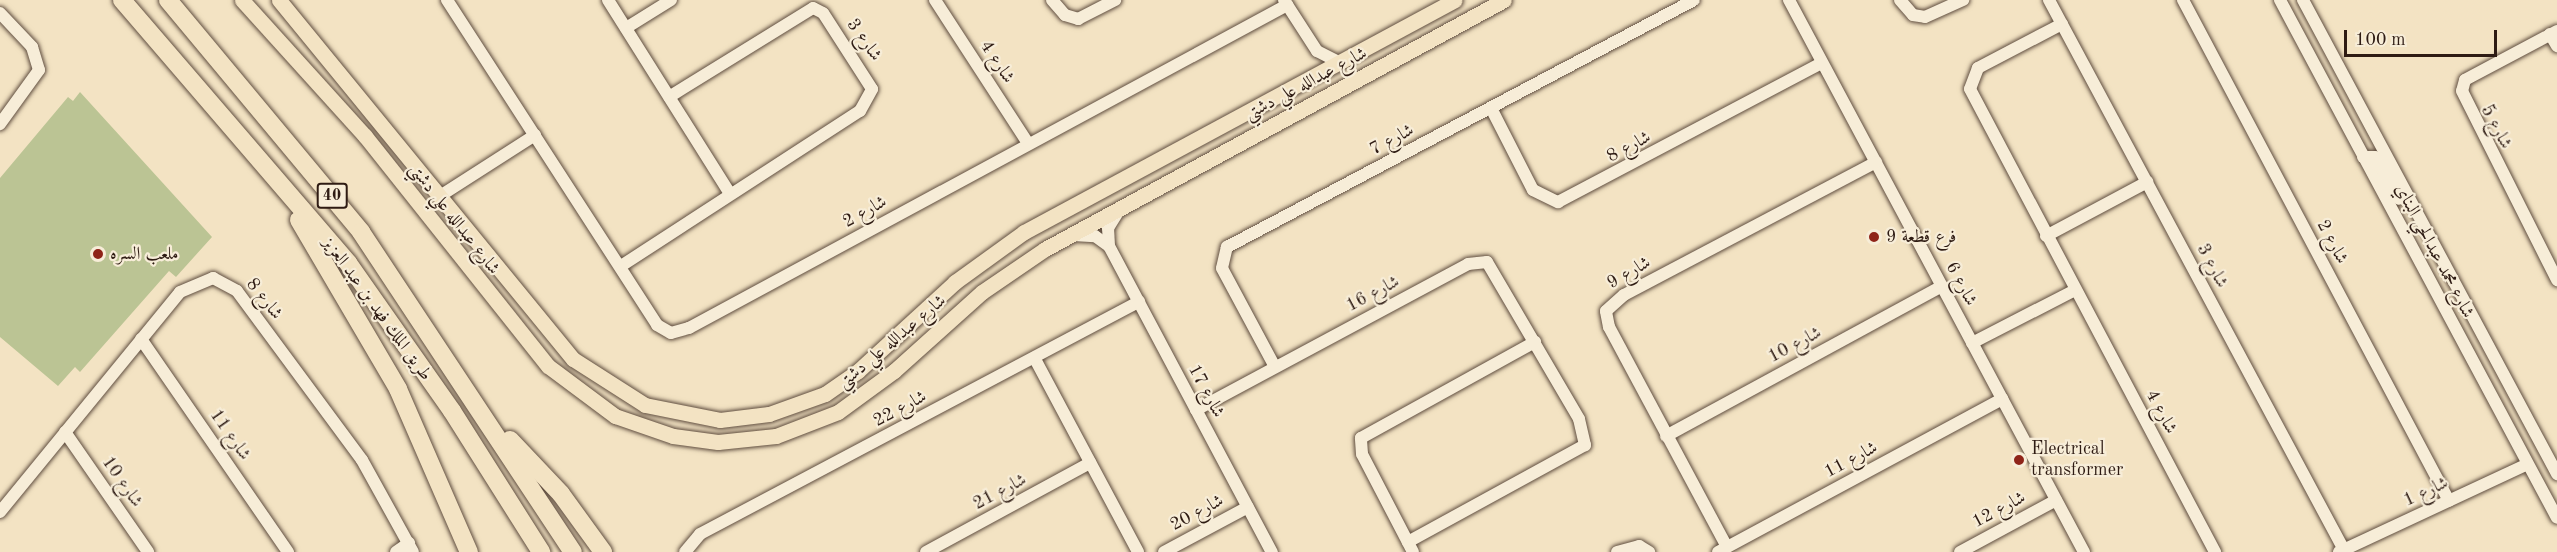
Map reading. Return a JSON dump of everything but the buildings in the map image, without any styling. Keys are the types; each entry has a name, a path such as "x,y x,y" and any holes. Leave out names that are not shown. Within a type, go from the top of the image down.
{"highway":[{"name":"طريق الملك فهد بن عبد العزيز","path":"122,0 348,263 452,411 541,552"},
{"name":"طريق الملك فهد بن عبد العزيز","path":"168,0 361,232 478,405 573,552"},
{"path":"277,183 398,389 470,552"},
{"path":"478,405 561,494 603,552"}],"main road":[{"name":"شارع عبدالله علي دشتي","path":"242,0 419,204 518,331 567,383 615,416 689,439 718,442 776,436 838,412 894,371 968,304 1060,239 1504,0"},
{"name":"شارع عبدالله علي دشتي","path":"284,1 519,299 573,359 622,395 679,415 748,418 807,402 843,383 955,282 1024,232 1454,0"},
{"path":"271,31 306,55 355,111 364,111 367,104"},
{"path":"419,204 447,226 508,303 519,299"},
{"path":"968,304 957,303 957,293 1004,256 1024,232"}],"street":[{"name":"شارع 2","path":"447,0 657,325 668,332 680,331 1286,2"},
{"path":"608,0 730,194"},
{"path":"626,28 670,0"},
{"name":"شارع 4","path":"935,0 1029,143"},
{"path":"1053,0 1065,15 1078,19 1115,0"},
{"name":"شارع 7","path":"1275,367 1224,274 1224,250 1694,0"},
{"name":"شارع 6","path":"1789,0 2084,552"},
{"path":"1900,0 1913,15 1925,17 1963,0"},
{"name":"شارع 3","path":"2049,0 2342,551"},
{"name":"شارع 2","path":"2183,0 2449,501"},
{"name":"شارع محمد عبدالحي البناي","path":"2280,0 2557,518"},
{"name":"شارع محمد عبدالحي البناي","path":"2303,0 2423,227 2552,452 2557,474"},
{"path":"1286,2 1317,51 1340,62"},
{"name":"شارع 3","path":"621,266 866,107 872,88 866,74 823,13 813,8 669,97"},
{"path":"0,13 32,46 39,70 0,124"},
{"name":"شارع 4","path":"2062,24 1982,65 1969,82 2074,290 2215,552"},
{"path":"2294,25 2316,53 2359,133 2372,131"},
{"path":"2554,32 2557,46"},
{"name":"شارع 5","path":"2554,32 2465,80 2462,91 2557,280"},
{"path":"1314,76 1317,51"},
{"name":"شارع 8","path":"1491,108 1535,194 1558,202 1822,63"},
{"path":"440,196 535,135"},
{"path":"2363,157 2375,157 2406,210 2423,227"},
{"name":"شارع 9","path":"1722,550 1607,324 1607,308 1876,162"},
{"path":"2046,236 2147,182"},
{"path":"1060,239 1090,234 1109,246 1110,223 1127,203"},
{"name":"شارع 17","path":"1109,246 1272,552"},
{"name":"شارع 16","path":"1196,410 1481,261 1493,268 1582,424 1583,448 1410,547 1362,454 1361,438 1535,342"},
{"name":"شارع 8","path":"0,512 141,339 190,284 213,278 230,285 362,460 411,547 396,552"},
{"name":"شارع 10","path":"1666,436 1942,286"},
{"path":"1972,343 2074,290"},
{"name":"شارع 22","path":"685,552 700,534 1035,359 1139,302"},
{"name":"شارع 11","path":"141,339 288,552"},
{"path":"1035,359 1138,552"},
{"name":"شارع 11","path":"1722,550 2002,399"},
{"name":"شارع 10","path":"65,432 148,552"},
{"name":"شارع 21","path":"926,552 1090,464"},
{"name":"شارع 1","path":"2342,551 2528,464"},
{"name":"شارع 12","path":"1960,552 2056,500"},
{"name":"شارع 20","path":"1164,552 1248,507"},
{"path":"1617,552 1639,546 1649,552"}],"green space":[{"name":"ملعب السره","path":"80,92 212,237 176,277 169,271 80,372 75,367 58,386 0,337 0,178 68,97 73,101"}],"place":[{"name":"فرع قطعة 9","path":"1874,237"},
{"name":"ملعب السره","path":"98,254"},
{"name":"Electrical transformer","path":"2019,460"}]}
